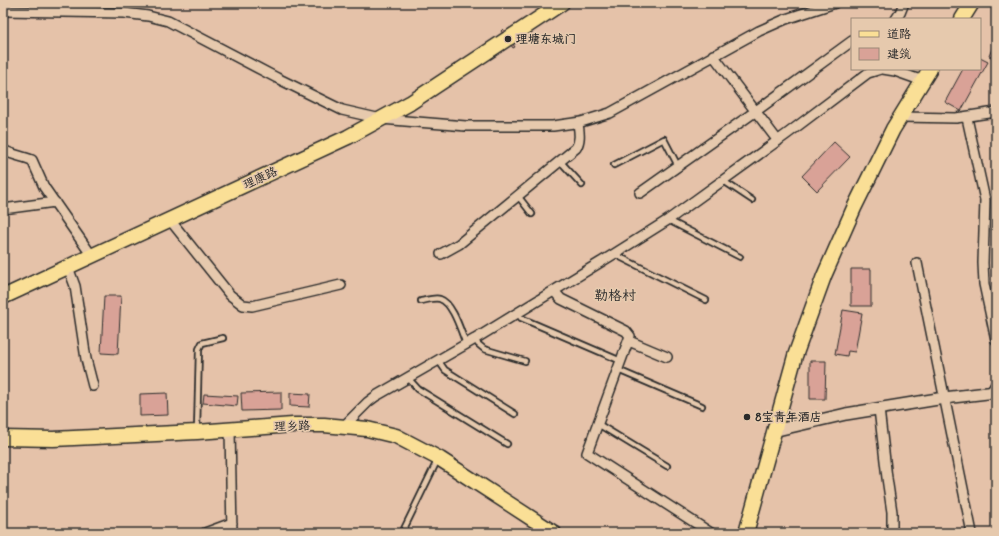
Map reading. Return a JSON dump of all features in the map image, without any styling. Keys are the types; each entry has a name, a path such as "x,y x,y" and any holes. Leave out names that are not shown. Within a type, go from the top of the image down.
{"main road":[{"name":"理康路","path":"3,297 348,137 410,103 562,3"},
{"path":"963,18 972,3"},
{"path":"746,533 795,356 824,276 861,193 901,117 927,75"},
{"name":"理乡路","path":"3,438 53,439 197,432 293,425 344,426 367,429 396,436 438,458 554,533"}],"street":[{"path":"3,11 42,7 124,13 148,16 168,21 270,75 342,110 381,119 444,124 553,126 578,122 610,113 713,55 775,24 835,3"},
{"path":"897,18 904,3"},
{"path":"640,192 756,111 851,42"},
{"path":"713,55 778,140"},
{"path":"344,426 368,402 518,313 668,220 868,73 878,70"},
{"path":"888,70 927,75"},
{"path":"901,117 967,118 996,112"},
{"path":"967,118 985,200 983,263 984,284 996,340"},
{"path":"441,254 459,244 576,148 580,138 578,122"},
{"path":"3,150 32,160 44,187 92,256"},
{"path":"3,209 55,202"},
{"path":"170,220 230,295 243,305 252,306 341,285"},
{"path":"917,263 972,533"},
{"path":"68,267 75,286 86,359 93,386"},
{"path":"554,291 561,299 628,333 630,336 587,453 711,533"},
{"path":"629,341 667,357"},
{"path":"773,431 840,415 995,389"},
{"path":"879,409 892,512 892,533"},
{"path":"230,430 232,533"},
{"path":"205,533 232,523"}],"lane":[{"path":"614,165 664,139 678,166"},
{"path":"560,161 582,185"},
{"path":"722,180 752,200"},
{"path":"518,196 532,214"},
{"path":"668,220 740,257"},
{"path":"614,254 706,300"},
{"path":"421,301 439,298 447,303 452,310 466,344"},
{"path":"518,313 521,318 528,322 622,361"},
{"path":"197,432 199,349 202,343 223,338"},
{"path":"475,339 484,349 525,361"},
{"path":"438,360 445,370 515,414"},
{"path":"618,370 702,406"},
{"path":"408,378 418,389 507,444"},
{"path":"598,424 667,466"},
{"path":"402,533 438,458"}],"building":[{"name":"理塘东城门","path":"503,29 515,47 513,48 501,31"},
{"path":"996,39 996,59 989,56"},
{"path":"981,58 988,62 961,111 945,102 962,70 981,70"},
{"path":"834,142 850,157 817,191 802,176"},
{"path":"851,269 871,269 871,306 851,306"},
{"path":"104,296 121,296 118,354 101,353"},
{"path":"843,310 862,313 855,352 848,351 847,356 835,354"},
{"path":"810,361 826,361 825,399 810,399"},
{"path":"281,392 281,410 242,411 241,393"},
{"path":"167,393 168,415 140,416 140,394"},
{"path":"290,393 310,394 309,407 290,406"},
{"path":"204,394 238,396 237,406 203,403"}],"place":[{"name":"理塘东城门","path":"508,39"},
{"name":"8宝青年酒店","path":"747,417"}],"district":[{"name":"勒格村","path":"615,295"}]}
